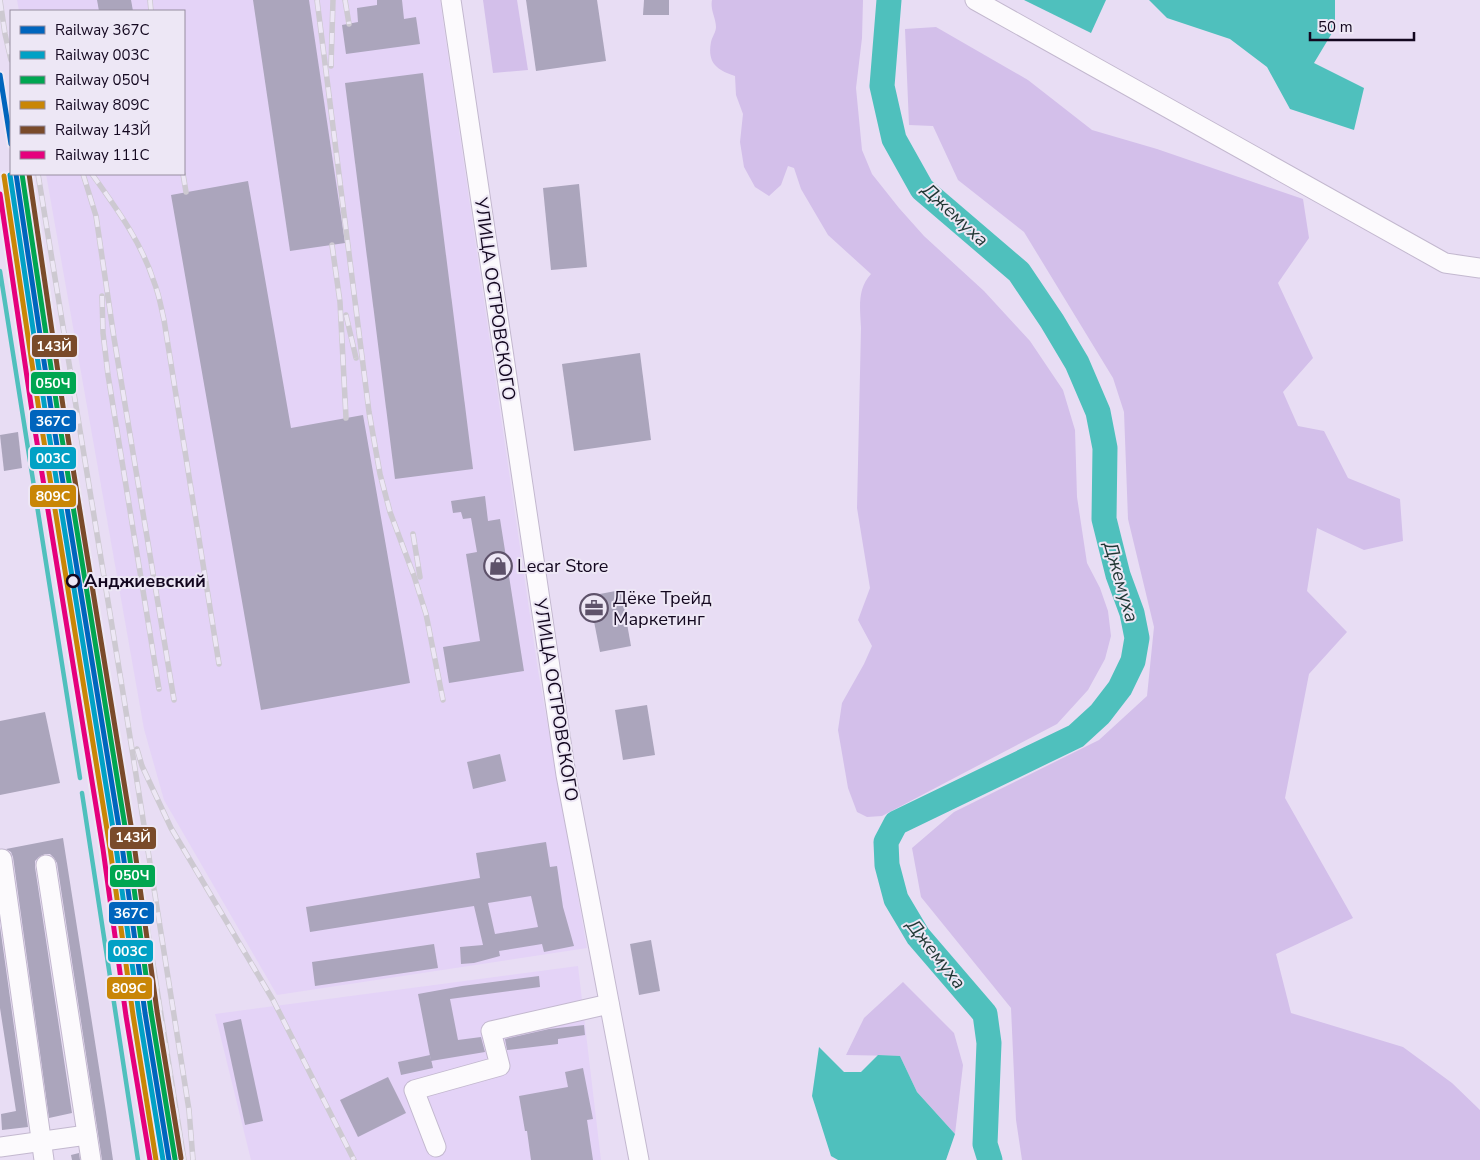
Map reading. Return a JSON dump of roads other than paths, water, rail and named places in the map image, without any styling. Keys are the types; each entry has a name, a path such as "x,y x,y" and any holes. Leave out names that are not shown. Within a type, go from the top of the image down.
{"street":[{"name":"УЛИЦА ОСТРОВСКОГО","path":"451,0 566,775 638,1160"},
{"path":"974,0 1445,263 1480,268"},
{"path":"2,859 42,1151"},
{"path":"46,864 91,1160"},
{"path":"436,1147 414,1090 500,1066 491,1031 609,1004"},
{"path":"0,1147 42,1151 87,1136"}],"waterway":[{"name":"Джемуха","path":"889,0 882,86 894,139 922,189 1019,272 1077,363 1098,412 1105,448 1104,519 1118,575 1132,613 1137,638 1133,661 1120,688 1100,714 1076,736 896,823 886,842 887,865 896,899 918,936 985,1014 989,1043 985,1144 990,1160"},
{"path":"0,271 80,778"},
{"path":"82,793 138,1160"}],"railway":[{"path":"0,0 10,56"},
{"path":"150,0 151,10"},
{"path":"317,0 369,412 380,474 390,512 426,614 443,700"},
{"path":"331,66 333,0"},
{"path":"345,0 349,24"},
{"path":"28,175 184,1160"},
{"path":"38,175 189,1110 193,1160"},
{"path":"83,175 96,216 114,338 174,700"},
{"path":"93,175 119,212 135,239 149,267 159,296 219,664"},
{"path":"183,175 186,192"},
{"path":"332,245 340,302 346,418"},
{"path":"102,296 103,333 108,375 159,689"},
{"path":"346,315 356,358"},
{"path":"413,534 420,577"},
{"path":"137,749 142,766 171,828 273,1000 354,1160"}],"rail line":[{"name":"367С","path":"0,75 10,138"},
{"name":"003С","path":"10,175 46,416 116,847 139,1014 163,1160"},
{"name":"367С","path":"16,175 52,415 122,846 145,1013 169,1160"},
{"name":"050Ч","path":"22,175 58,414 128,845 151,1012 175,1159"},
{"name":"143Й","path":"29,175 64,413 134,844 157,1011 181,1158"},
{"name":"809С","path":"4,176 40,417 110,848 133,1015 156,1160"},
{"name":"111С","path":"0,194 33,418 103,849 126,1016 150,1160"}],"place":[{"name":"Lecar Store","path":"498,566"},
{"name":"Анджиевский","path":"73,581"},
{"name":"Дёке Трейд Маркетинг","path":"594,608"}]}
